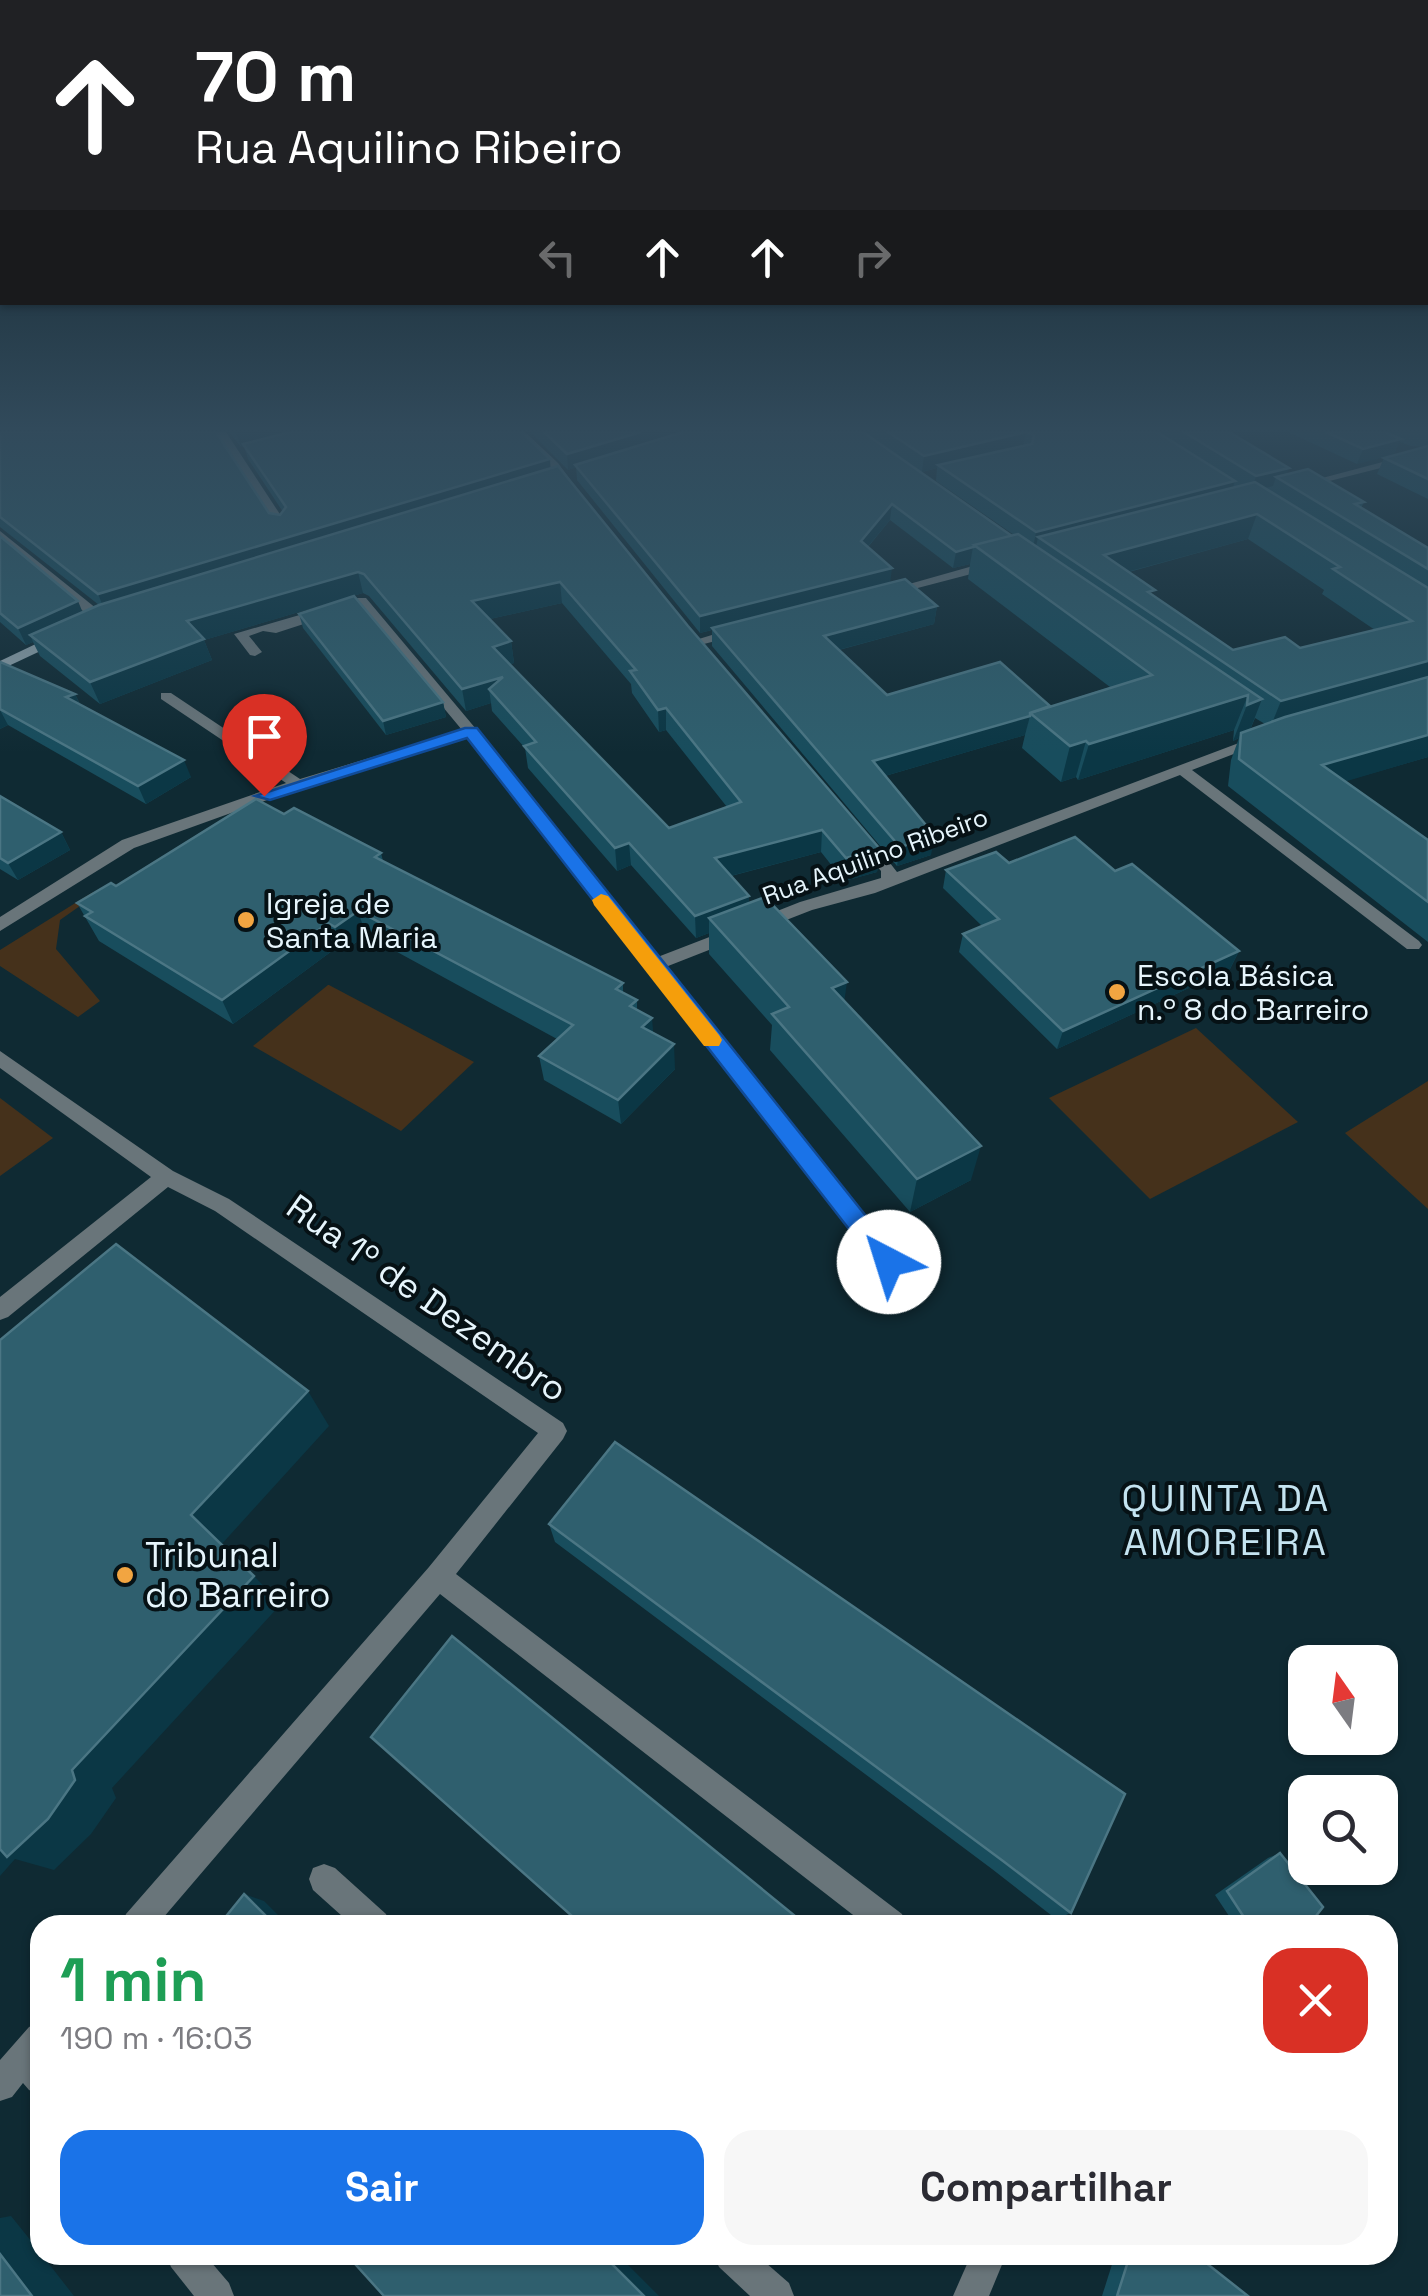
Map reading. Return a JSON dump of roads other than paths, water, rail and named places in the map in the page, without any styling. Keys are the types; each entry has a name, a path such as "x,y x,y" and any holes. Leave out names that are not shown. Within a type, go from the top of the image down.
{"street":[{"path":"5,539 102,620"},
{"path":"864,598 1013,559"},
{"path":"255,652 241,634 264,627 271,630 362,601 471,732 889,1262"},
{"path":"0,666 120,614"},
{"path":"684,627 709,657"},
{"path":"696,642 752,627"},
{"path":"166,696 298,784"},
{"path":"1251,726 1267,737"},
{"path":"0,926 128,844 298,784 471,732"},
{"name":"Rua Aquilino Ribeiro","path":"652,966 1285,732"},
{"path":"1180,768 1413,945"},
{"path":"850,824 888,870 889,881"},
{"path":"0,1058 166,1177 0,1310"},
{"name":"Rua 1º de Dezembro","path":"146,1915 438,1576 555,1431 241,1218 166,1177"},
{"path":"438,1576 878,1915"},
{"path":"324,1879 363,1915"},
{"path":"0,2085 30,2061"},
{"path":"191,2265 216,2296"},
{"path":"743,2265 776,2296"},
{"path":"970,2296 984,2265"}],"place":[{"name":"Igreja de Santa Maria","path":"246,920"},
{"name":"Escola Básica n.º 8 do Barreiro","path":"1117,992"},
{"name":"Tribunal do Barreiro","path":"125,1575"}],"district":[{"name":"QUINTA DA AMOREIRA","path":"1226,1520"}]}
